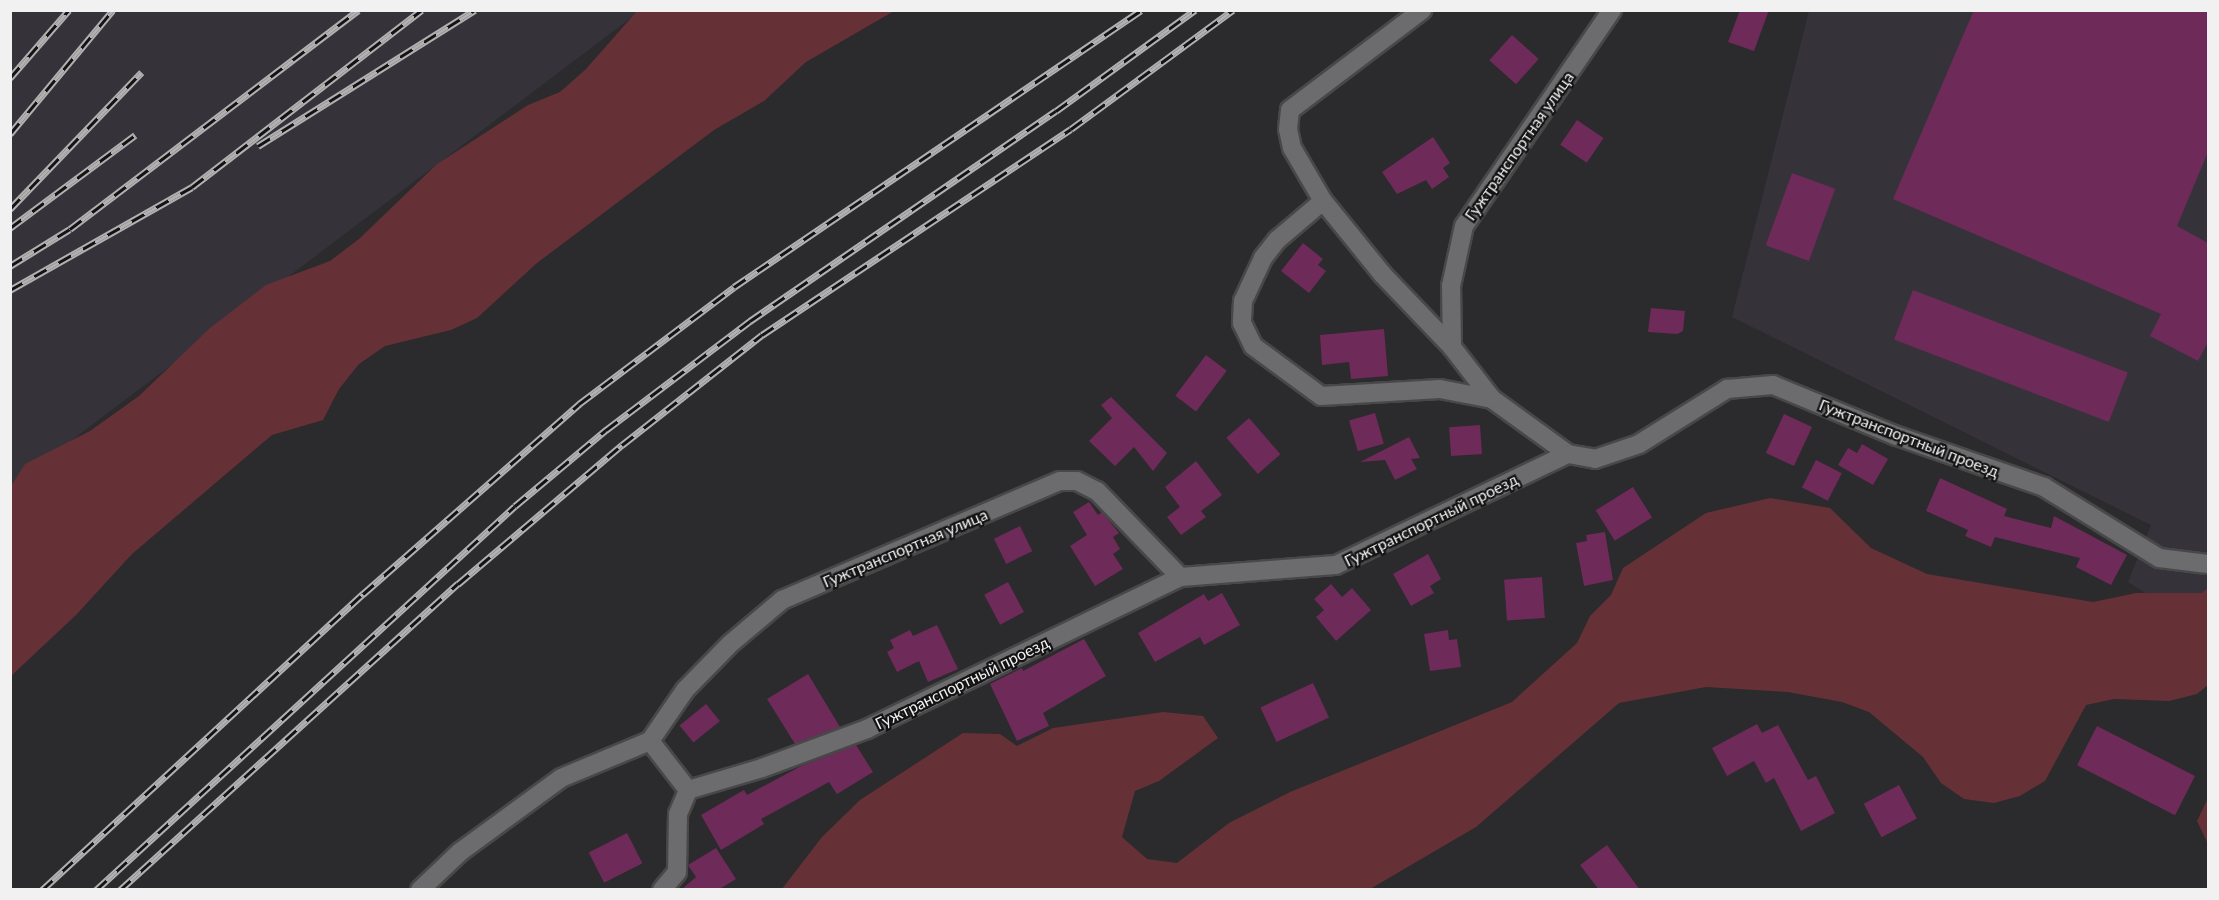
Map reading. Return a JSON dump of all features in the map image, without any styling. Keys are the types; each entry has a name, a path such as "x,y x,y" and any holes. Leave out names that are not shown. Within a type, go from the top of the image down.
{"street":[{"path":"1422,10 1290,110 1288,129 1292,148 1323,201 1383,276 1452,347 1492,399 1568,454"},
{"name":"Гужтранспортная улица","path":"1452,347 1450,286 1464,226 1612,10"},
{"path":"1323,201 1277,240 1251,279 1243,301 1242,323 1252,346 1321,396 1440,389 1492,399"},
{"name":"Гужтранспортный проезд","path":"688,790 867,729 1180,577 1336,565 1568,454 1595,459 1639,444 1727,389 1773,386 1897,436 2044,488 2159,558 2208,564"},
{"name":"Гужтранспортная улица","path":"650,741 685,690 730,644 782,600 1060,481 1077,481 1097,491 1180,577"},
{"path":"420,890 460,852 561,778 650,741 688,790 678,814 677,872 662,890"}],"shaded area":[{"path":"11,11 640,11 11,486"},
{"path":"637,11 894,11 806,62 764,101 714,130 537,263 477,318 451,330 385,346 359,364 339,389 323,420 272,435 132,554 76,615 11,676 11,486 25,464 90,431 139,396 210,328 266,285 330,261 359,239 437,164 528,105 560,92 586,69"},
{"path":"1809,11 2208,11 2208,633 2128,582 2151,525 1732,317"},
{"path":"1770,498 1830,508 1871,548 1927,574 2093,602 2136,593 2202,593 2208,588 2208,685 2197,694 2169,701 2114,699 2086,705 2045,781 2020,796 1994,803 1964,799 1941,783 1923,757 1869,712 1842,702 1788,692 1706,687 1619,703 1476,827 1370,889 782,889 822,837 860,800 963,733 1000,734 1017,746 1053,728 1163,712 1203,716 1218,738 1159,781 1135,791 1122,837 1147,859 1177,863 1229,823 1290,792 1512,702 1577,643 1590,616 1611,595 1623,568 1706,513"},
{"path":"2208,798 2208,844 2197,821"}],"building":[{"path":"1740,10 1769,10 1754,51 1728,42"},
{"path":"1974,10 2208,10 2208,152 2177,226 2208,243 2208,342 2198,361 2150,336 2161,314 1893,199"},
{"path":"1512,35 1539,59 1516,84 1489,60"},
{"path":"1577,120 1604,138 1587,163 1560,145"},
{"path":"1433,137 1450,163 1443,168 1449,177 1432,189 1426,180 1397,194 1382,172"},
{"path":"1792,173 1835,189 1809,261 1766,245"},
{"path":"1303,243 1323,259 1318,265 1326,271 1309,293 1281,271"},
{"path":"1913,290 2128,372 2109,422 1894,339"},
{"path":"1651,308 1685,311 1683,331 1677,334 1648,332"},
{"path":"1384,329 1388,376 1351,379 1349,362 1322,365 1320,335"},
{"path":"1206,355 1227,371 1196,411 1175,396"},
{"path":"1111,397 1167,453 1153,471 1134,447 1115,466 1089,441 1112,418 1101,405"},
{"path":"1375,413 1384,444 1358,451 1349,420"},
{"path":"1784,414 1812,427 1794,466 1766,453"},
{"path":"1249,418 1280,454 1258,474 1226,438"},
{"path":"1480,425 1482,454 1451,456 1449,427"},
{"path":"1409,437 1420,458 1411,459 1417,469 1395,480 1385,460 1360,462"},
{"path":"1862,444 1888,459 1873,485 1838,465 1848,448 1857,453"},
{"path":"1816,460 1842,473 1828,501 1802,488"},
{"path":"1196,461 1222,495 1201,511 1206,517 1181,535 1167,517 1180,507 1165,487"},
{"path":"1940,478 2007,509 2004,516 2051,528 2054,516 2127,555 2111,585 2076,567 2080,558 1995,537 1991,547 1965,536 1968,530 1926,511"},
{"path":"1633,487 1652,518 1615,541 1596,510"},
{"path":"1089,502 1098,515 1102,512 1119,533 1113,537 1120,549 1113,554 1123,569 1095,586 1070,546 1087,535 1073,512"},
{"path":"1020,526 1032,551 1006,564 994,539"},
{"path":"1605,532 1613,580 1584,586 1576,543 1587,541 1586,535"},
{"path":"1428,554 1441,579 1430,586 1434,593 1411,606 1393,574"},
{"path":"1542,577 1545,618 1507,621 1504,580"},
{"path":"1008,582 1024,612 1000,625 984,595"},
{"path":"1331,584 1342,597 1352,588 1371,610 1336,641 1316,617 1324,610 1314,599"},
{"path":"1222,593 1240,625 1204,645 1200,637 1155,662 1138,633 1204,594 1208,601"},
{"path":"937,625 958,669 928,682 919,661 897,672 887,652 894,648 890,640 910,630 913,636"},
{"path":"1448,630 1449,640 1457,639 1461,667 1430,671 1424,634"},
{"path":"1084,639 1106,676 1043,713 1049,726 1017,741 990,684 1022,668 1023,671"},
{"path":"808,674 840,727 795,744 767,699"},
{"path":"1313,683 1329,717 1276,742 1260,708"},
{"path":"706,704 720,721 693,742 680,725"},
{"path":"1757,724 1762,733 1778,725 1808,780 1816,776 1835,813 1801,831 1774,778 1766,783 1754,761 1727,776 1712,748"},
{"path":"2097,726 2195,776 2175,815 2077,765"},
{"path":"856,745 873,772 837,794 829,782 761,819 764,824 721,850 701,815 744,790 747,795 801,766"},
{"path":"1899,785 1917,819 1882,837 1864,804"},
{"path":"627,833 642,863 604,883 589,853"},
{"path":"1607,845 1640,890 1599,890 1580,865"},
{"path":"716,848 736,879 718,890 681,890 696,877 688,865"}],"railway":[{"path":"10,78 69,10"},
{"path":"10,134 113,10"},
{"path":"10,266 70,229 358,10"},
{"path":"10,290 192,187 422,10"},
{"path":"258,146 475,10"},
{"path":"42,890 363,594 579,404 734,287 1141,10"},
{"path":"96,890 515,506 606,430 750,321 1056,111 1195,10"},
{"path":"120,890 458,584 622,445 762,335 1071,129 1233,10"},
{"path":"10,209 142,72"},
{"path":"10,228 135,135"}]}
